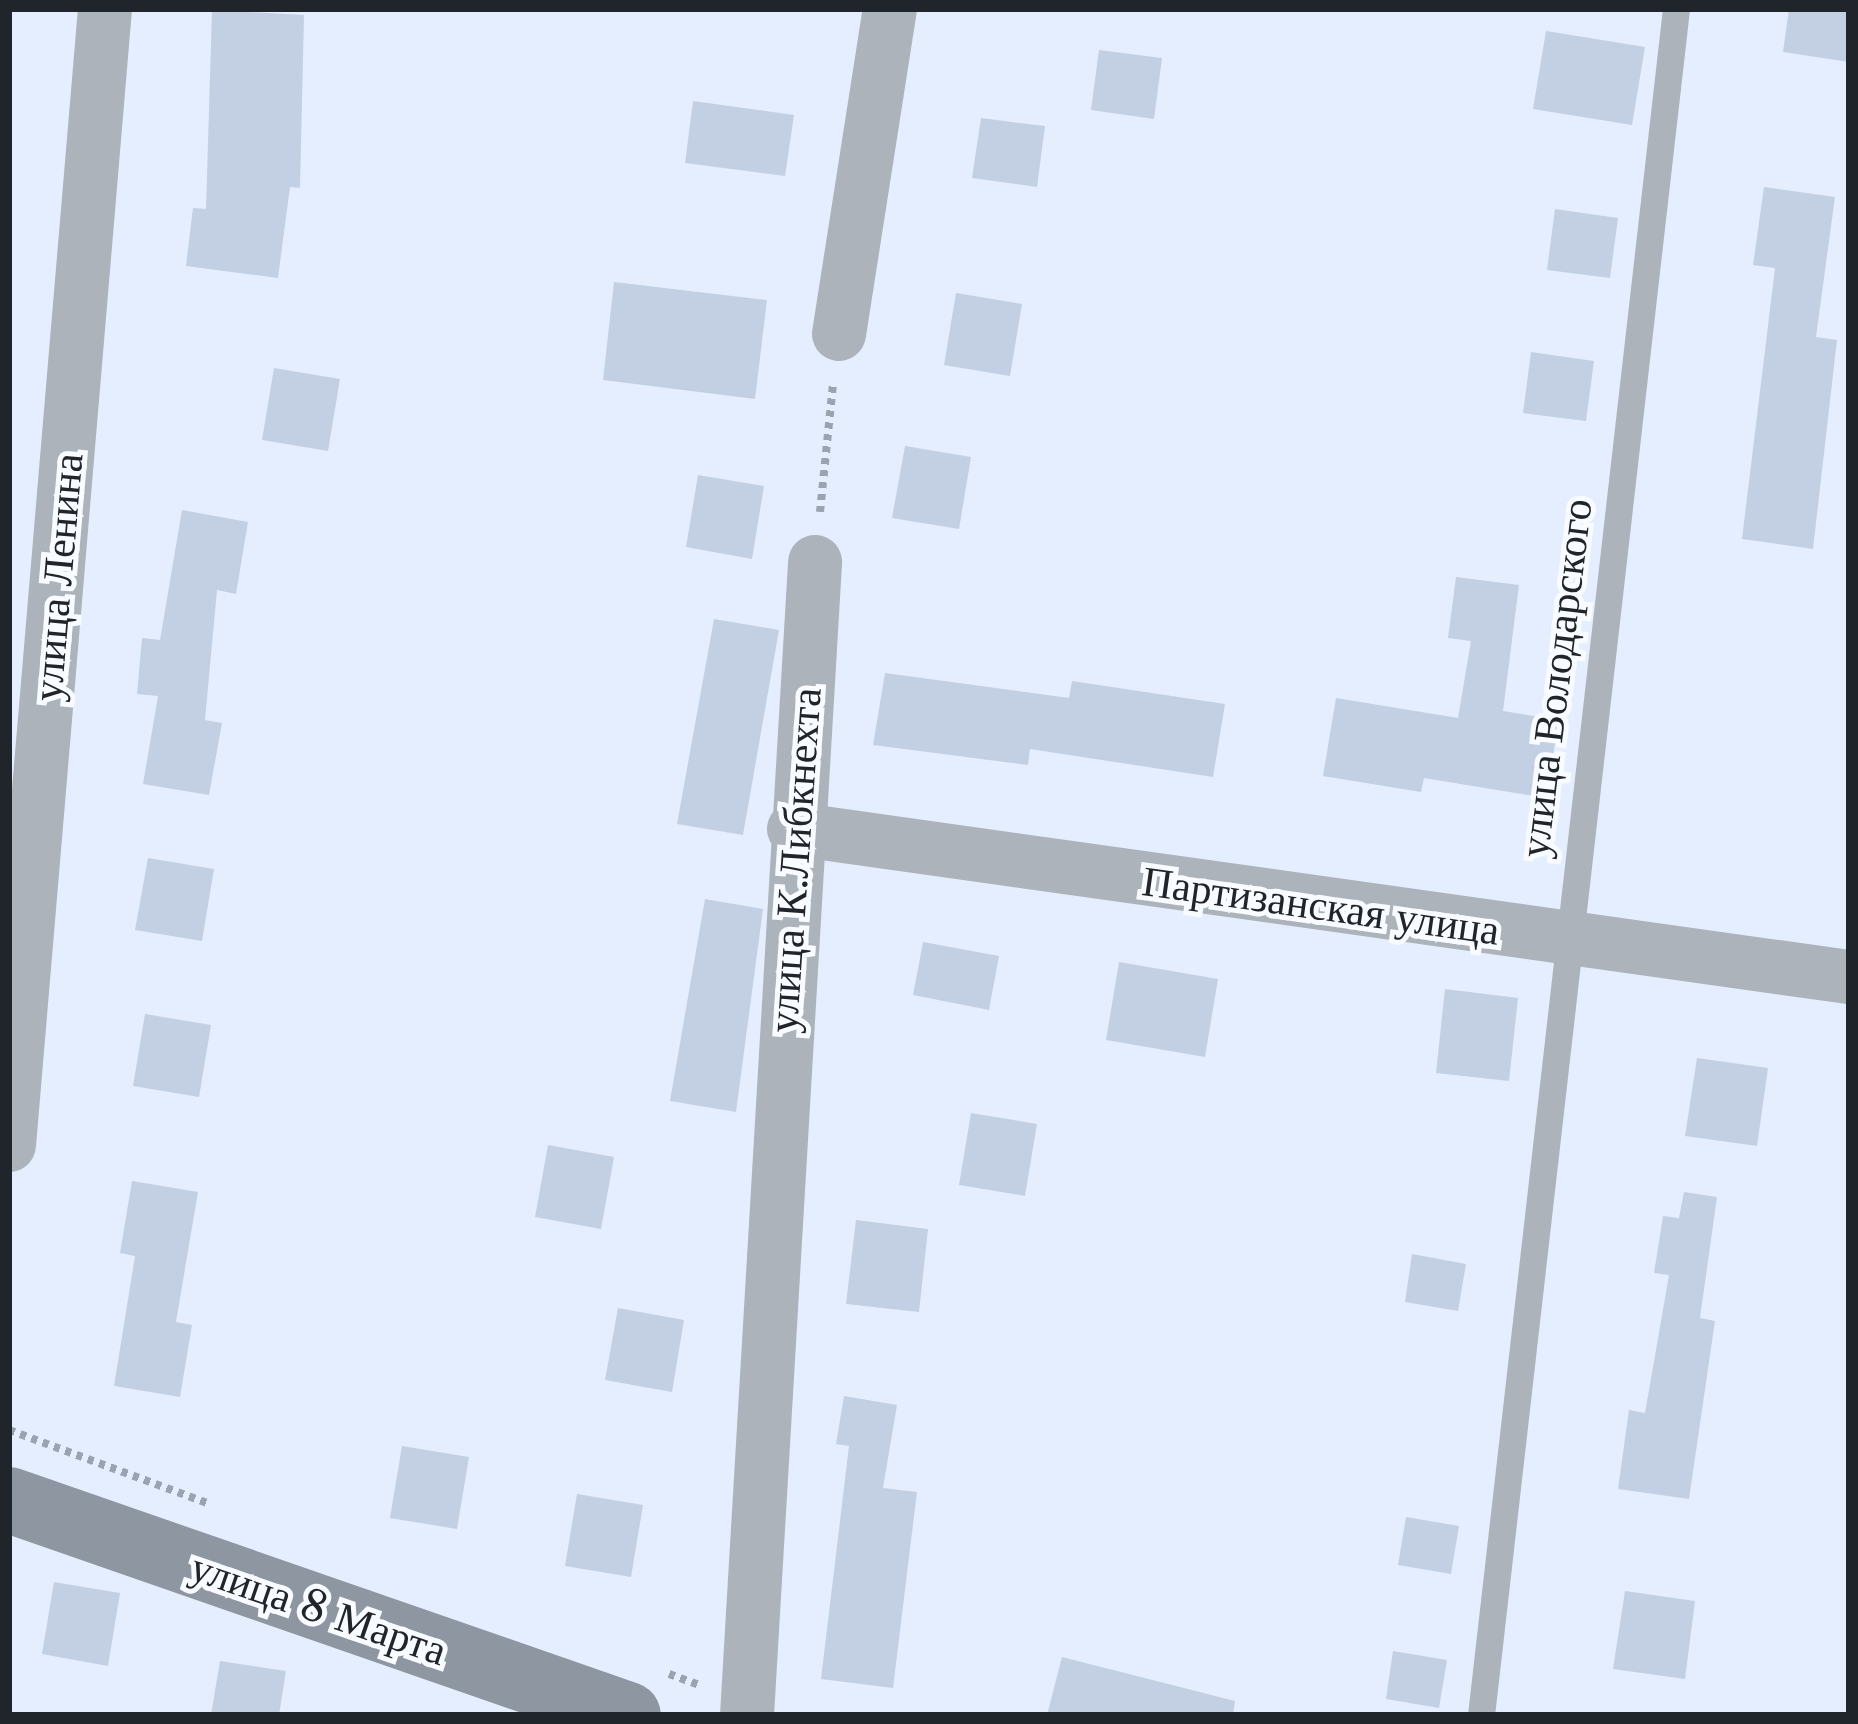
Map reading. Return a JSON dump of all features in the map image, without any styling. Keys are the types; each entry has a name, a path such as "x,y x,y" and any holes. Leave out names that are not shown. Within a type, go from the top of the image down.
{"main road":[{"name":"улица 8 Марта","path":"9,1500 628,1715"}],"street":[{"name":"улица Ленина","path":"9,1145 105,9"},
{"path":"838,334 890,9"},
{"name":"улица К.Либкнехта","path":"747,1715 794,829 815,562"},
{"name":"Партизанская улица","path":"794,829 1849,977"}],"lane":[{"name":"улица Володарского","path":"1481,1715 1676,9"}],"path":[{"path":"815,562 838,334"}],"building":[{"path":"1789,9 1849,9 1849,62 1783,52"},
{"path":"212,10 304,15 300,188 290,187 278,278 186,266 193,208 206,209"},
{"path":"1546,31 1645,47 1632,125 1533,109"},
{"path":"1099,50 1162,58 1154,119 1091,110"},
{"path":"693,101 794,115 785,176 685,163"},
{"path":"981,118 1045,126 1037,187 972,178"},
{"path":"1764,187 1835,197 1816,337 1837,340 1813,549 1742,539 1775,268 1753,265"},
{"path":"1555,209 1618,218 1610,278 1547,270"},
{"path":"614,282 767,300 755,399 603,380"},
{"path":"956,293 1022,304 1010,376 944,365"},
{"path":"1531,352 1594,361 1586,421 1523,413"},
{"path":"274,368 340,379 328,451 262,440"},
{"path":"905,446 971,457 959,529 892,518"},
{"path":"698,475 764,486 752,559 686,547"},
{"path":"182,510 248,522 236,594 217,590 205,720 222,723 209,795 143,784 158,696 137,694 142,638 160,640"},
{"path":"1456,577 1519,585 1503,711 1559,720 1546,798 1424,778 1421,792 1323,776 1336,698 1458,718 1471,641 1448,638"},
{"path":"714,619 779,630 743,835 677,824"},
{"path":"885,673 1069,698 1072,681 1225,704 1213,777 1030,749 1028,765 873,745"},
{"path":"148,858 214,869 202,941 135,930"},
{"path":"705,899 763,909 736,1112 670,1101"},
{"path":"923,942 999,956 989,1010 913,995"},
{"path":"1119,962 1218,979 1205,1057 1106,1040"},
{"path":"1445,989 1518,998 1509,1081 1436,1073"},
{"path":"145,1014 211,1025 199,1097 133,1086"},
{"path":"1697,1058 1768,1068 1757,1146 1685,1136"},
{"path":"971,1113 1037,1124 1025,1196 959,1185"},
{"path":"548,1145 614,1157 601,1229 535,1217"},
{"path":"132,1181 198,1192 176,1322 192,1325 180,1397 114,1386 135,1256 120,1253"},
{"path":"1684,1192 1717,1197 1700,1318 1715,1321 1689,1499 1618,1489 1629,1410 1645,1413 1669,1275 1654,1273 1663,1216 1679,1218"},
{"path":"856,1220 928,1229 919,1312 846,1304"},
{"path":"1412,1254 1466,1264 1458,1311 1405,1302"},
{"path":"618,1308 684,1320 672,1392 605,1380"},
{"path":"844,1396 897,1405 883,1488 917,1492 893,1688 821,1679 849,1446 836,1444"},
{"path":"402,1446 469,1457 457,1529 390,1518"},
{"path":"577,1494 643,1505 631,1577 565,1566"},
{"path":"1406,1517 1459,1526 1451,1574 1398,1565"},
{"path":"54,1582 120,1593 108,1666 42,1654"},
{"path":"1625,1591 1695,1601 1685,1679 1613,1669"},
{"path":"1393,1651 1447,1660 1439,1708 1386,1699"},
{"path":"1062,1657 1235,1701 1233,1715 1047,1715"},
{"path":"220,1661 286,1671 279,1715 211,1715"}]}
